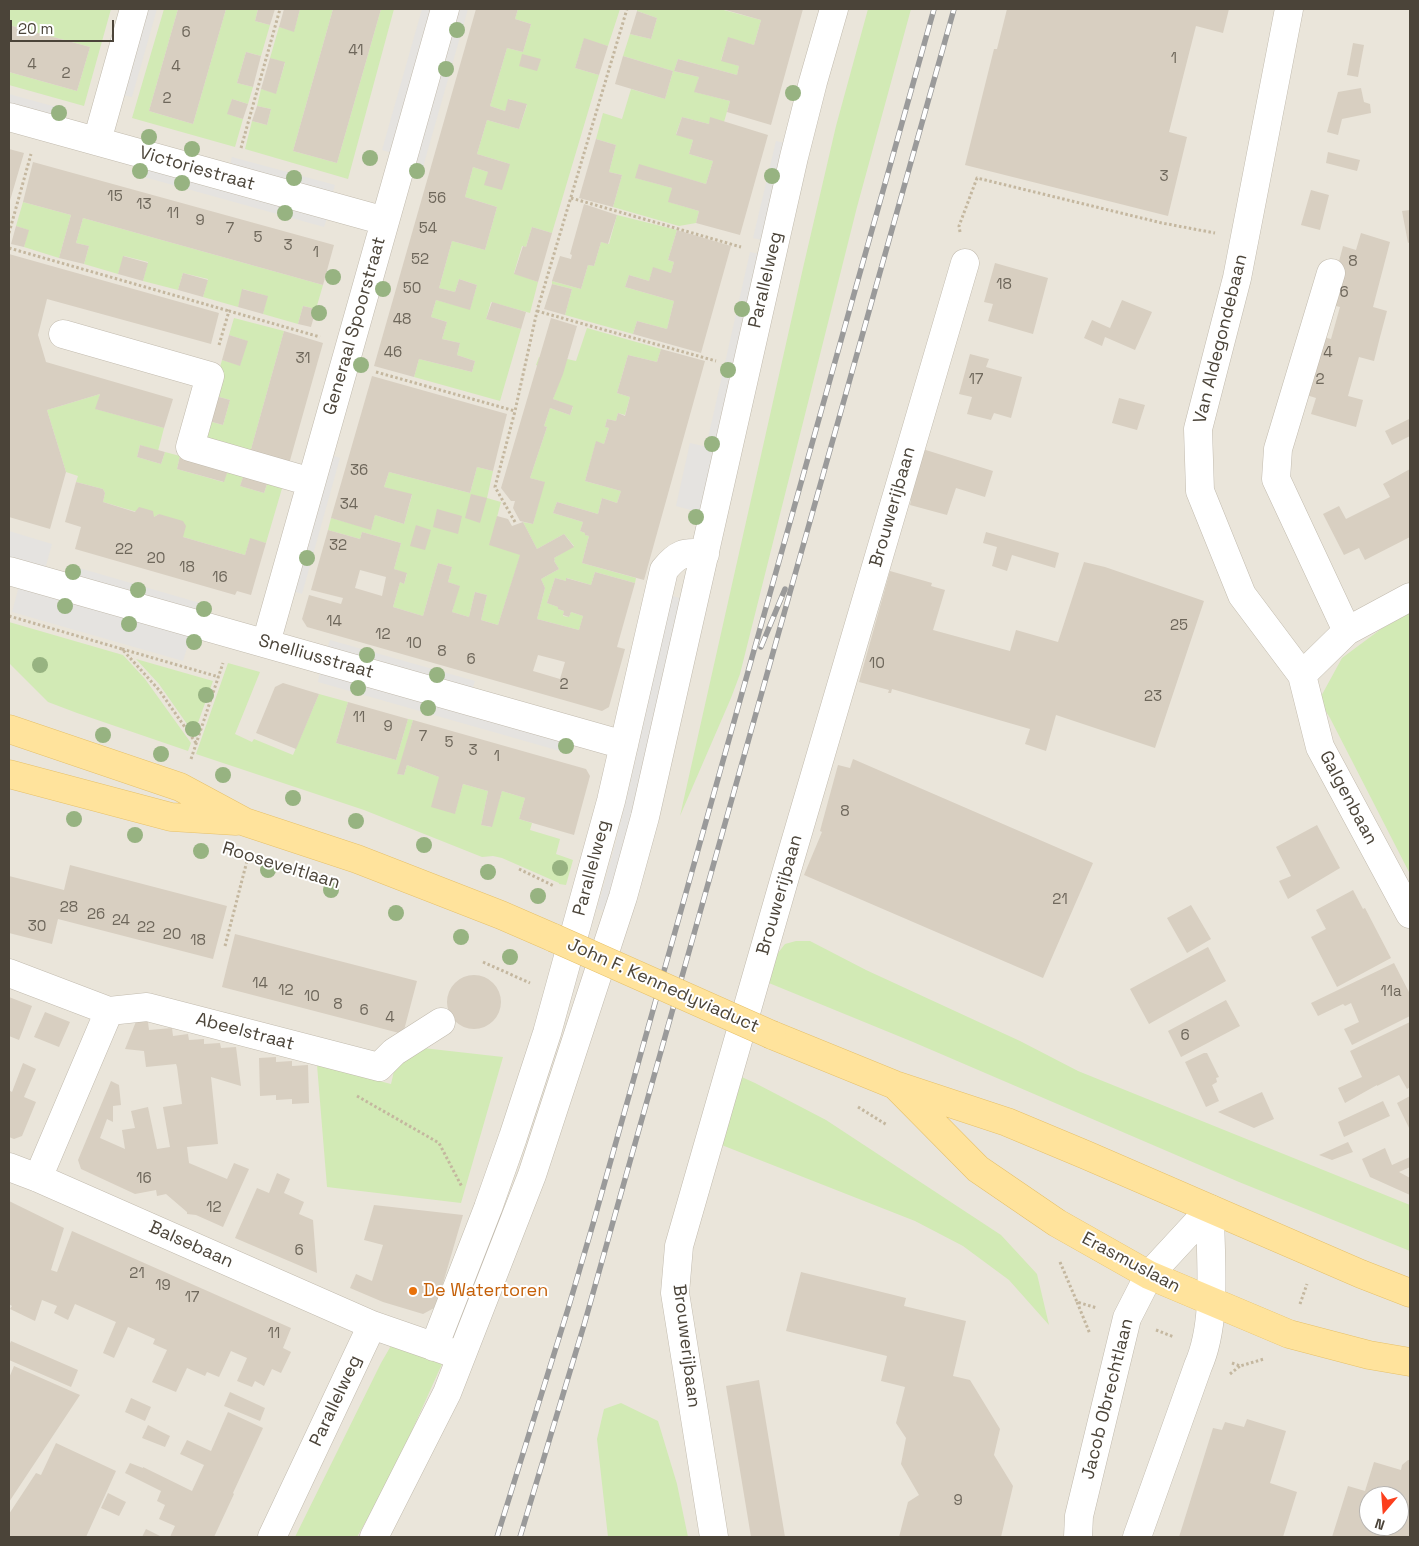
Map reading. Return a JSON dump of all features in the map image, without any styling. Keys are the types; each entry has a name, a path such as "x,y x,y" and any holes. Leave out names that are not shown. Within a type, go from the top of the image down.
{"main road":[{"name":"Rooseveltlaan","path":"9,729 180,787 245,822 357,859 501,915 554,938"},
{"name":"Rooseveltlaan","path":"9,774 171,817 245,822"},
{"name":"John F. Kennedyviaduct","path":"554,938 772,1034"},
{"name":"Erasmuslaan","path":"772,1034 894,1085 1007,1122 1360,1274 1410,1293"},
{"name":"Erasmuslaan","path":"894,1085 978,1169 1057,1223 1149,1275 1289,1334 1369,1355 1410,1362"}],"street":[{"path":"97,141 134,9"},
{"name":"Generaal Spoorstraat","path":"266,643 445,9"},
{"name":"Parallelweg","path":"374,1537 447,1393 532,1175 623,897 645,817 771,255 806,110 834,9"},
{"name":"Van Aldegondebaan","path":"1289,9 1237,278 1198,429 1200,491 1242,595 1302,675"},
{"name":"Victoriestraat","path":"9,117 385,222"},
{"name":"Brouwerijbaan","path":"714,1537 675,1293 679,1246 789,860 965,263"},
{"path":"1331,273 1278,449 1276,479 1347,632"},
{"path":"63,334 210,376 190,447 311,482"},
{"name":"Parallelweg","path":"434,1347 488,1208 513,1137 558,995 611,801 664,570 674,558 684,553 705,554"},
{"name":"Snelliusstraat","path":"9,571 624,745"},
{"path":"1302,675 1347,632 1410,598"},
{"name":"Galgenbaan","path":"1302,675 1320,747 1410,914"},
{"name":"Abeelstraat","path":"9,973 109,1011 147,1007 379,1067 394,1052 441,1022"},
{"path":"38,1178 109,1011"},
{"name":"Balsebaan","path":"9,1167 372,1325"},
{"path":"1137,1537 1205,1350 1211,1302 1210,1209"},
{"name":"Jacob Obrechtlaan","path":"1078,1537 1079,1516 1127,1318 1149,1275 1210,1209"},
{"path":"372,1325 461,1356"},
{"name":"Parallelweg","path":"272,1537 372,1325"}],"path":[{"path":"239,154 280,9"},
{"path":"515,522 495,487 515,411 537,311 627,9"},
{"path":"9,233 39,126"},
{"path":"965,263 959,226 977,178 1162,223 1245,239"},
{"path":"571,198 771,255"},
{"path":"9,248 228,311 515,411"},
{"path":"210,376 228,311"},
{"path":"537,311 746,369"},
{"path":"9,616 219,677"},
{"path":"190,762 219,677 231,633"},
{"path":"122,649 159,690 196,743"},
{"path":"225,946 248,855"},
{"path":"519,870 584,900"},
{"path":"483,962 558,995"},
{"path":"350,1092 439,1143 462,1186 458,1198 488,1208"},
{"path":"1289,1334 1318,1255"}],"shaded area":[{"path":"9,9 1410,9 1410,1537 9,1537"},
{"path":"147,9 157,9 132,97 123,95"},
{"path":"422,9 433,9 392,153 382,150"},
{"path":"458,9 468,9 423,167 413,165"},
{"path":"9,94 56,107 53,117 9,105"},
{"path":"776,141 786,143 762,240 753,238"},
{"path":"232,157 335,185 332,195 230,166"},
{"path":"146,168 327,218 324,227 144,177"},
{"path":"750,252 760,254 718,440 708,438"},
{"path":"690,443 716,449 702,513 676,506"},
{"path":"331,455 340,458 302,594 293,591"},
{"path":"9,531 52,544 45,569 9,559"},
{"path":"79,568 200,603 198,612 76,578"},
{"path":"19,586 191,635 183,661 12,612"},
{"path":"672,596 683,599 639,790 607,912 597,909 629,788"},
{"path":"330,640 475,681 472,690 327,649"},
{"path":"320,672 563,741 560,751 318,682"}],"green space":[{"path":"9,9 111,9 84,106 9,85 9,72 77,91 90,47 9,25"},
{"path":"164,9 178,9 149,111 193,124 226,9 258,9 255,21 270,25 261,56 246,52 237,83 253,87 248,104 232,99 228,114 243,119 235,147 132,118"},
{"path":"300,9 333,9 293,151 337,163 381,9 394,9 348,179 245,149 252,121 267,125 271,109 257,106 261,89 276,93 285,63 270,58 279,27 294,31"},
{"path":"518,9 620,9 608,46 584,39 575,68 599,75 552,233 532,227 526,247 522,246 514,273 538,282 530,313 491,302 486,319 521,329 500,401 414,377 419,359 472,372 475,361 457,355 460,343 442,339 447,322 431,317 436,300 470,309 477,285 459,279 455,292 439,288 452,241 485,250 497,207 465,197 473,167 488,172 510,164 477,154 487,120 519,129 527,105 509,99 505,111 490,106 507,48 523,52 531,24 515,19"},
{"path":"637,9 720,9 761,20 754,45 728,38 721,60 739,66 737,75 678,59 674,71 699,77 695,92 730,101 724,122 711,118 709,124 682,117 676,134 693,140 689,154 713,161 706,184 639,165 636,178 672,188 669,202 699,211 696,223 679,226 613,207 622,175 609,172 616,145 596,139 603,113 622,119 631,89 665,99 673,71 623,56 630,34 651,39 657,18 637,11"},
{"path":"868,9 911,9 857,207 740,674 680,816 836,126"},
{"path":"23,202 71,215 59,258 24,247 28,230 16,226"},
{"path":"617,215 677,230 668,260 674,262 671,273 653,268 649,281 629,275 625,287 674,301 667,329 637,321 633,334 565,315 572,289 552,284 552,281 581,289 588,265 594,266 601,242 609,244"},
{"path":"83,218 323,285 316,309 303,306 298,324 263,314 267,296 243,289 238,307 203,297 208,279 183,273 178,290 143,281 148,262 124,256 118,274 84,264 89,246 76,243"},
{"path":"234,318 284,331 250,453 200,438 205,420 223,425 230,400 212,395 222,360 240,365 247,341 229,335"},
{"path":"587,328 661,349 657,362 628,355 617,393 630,397 625,415 618,413 616,421 607,419 605,427 609,428 604,444 596,442 585,481 621,491 617,503 602,498 598,514 557,502 553,513 583,522 580,531 589,536 582,563 636,578 635,583 595,572 591,585 567,578 566,581 555,578 547,603 564,611 563,616 569,617 571,612 583,616 579,630 537,619 545,588 541,579 559,569 554,558 574,546 564,534 537,549 523,522 533,524 544,482 530,478 547,427 544,426 550,408 570,415 573,407 553,399 562,374 536,365 539,357 564,365 567,359 576,361"},
{"path":"100,394 96,409 164,428 158,451 140,445 137,457 161,464 165,452 180,456 177,469 223,482 228,470 244,474 240,486 264,493 268,481 283,485 266,543 250,539 245,555 183,537 159,514 154,517 103,502 105,493 103,489 76,482 78,476 66,472 47,410"},
{"path":"477,467 493,471 487,498 501,502 496,521 512,526 524,550 522,550 498,625 481,620 487,595 475,592 469,617 452,612 459,586 448,582 452,567 438,563 423,616 393,607 400,582 404,584 407,574 394,569 401,543 362,532 360,539 328,530 331,518 371,529 375,515 404,524 412,495 384,487 389,472 470,493"},
{"path":"1410,613 1410,874 1319,700 1342,658 1381,629"},
{"path":"9,622 123,655 145,679 191,743 188,751 48,702 9,663"},
{"path":"136,659 213,681 194,734 159,684"},
{"path":"228,663 260,672 235,734 252,742 254,739 293,755 319,694 348,702 336,743 396,760 408,719 413,720 398,774 404,775 407,765 439,777 455,813 463,784 488,791 481,825 491,827 502,791 525,798 519,819 532,823 530,830 560,839 556,854 573,860 566,885 559,884 502,858 493,856 482,857 364,810 196,754"},
{"path":"796,941 810,941 866,970 1020,1041 1078,1071 1410,1205 1410,1251 1239,1182 913,1042 764,981 771,962 785,944"},
{"path":"423,1048 503,1057 461,1203 327,1187 317,1065 391,1084 397,1058"},
{"path":"735,1074 826,1120 1001,1235 1037,1274 1049,1325 1009,1280 963,1246 915,1221 714,1142"},
{"path":"392,1344 442,1364 392,1475 357,1537 295,1537 381,1363"},
{"path":"621,1403 658,1421 677,1484 688,1537 608,1537 597,1439 604,1409"}],"building":[{"path":"178,9 226,9 193,124 149,111"},
{"path":"258,9 275,9 270,25 255,21"},
{"path":"284,9 300,9 294,32 279,27"},
{"path":"333,9 381,9 337,163 293,151"},
{"path":"476,9 518,9 515,19 531,24 523,52 507,48 490,106 505,111 508,99 527,104 519,129 487,120 477,154 510,164 502,190 484,185 488,172 473,167 465,197 497,207 485,250 452,241 439,288 455,292 459,279 477,285 470,310 436,300 431,317 447,322 442,339 460,343 457,355 475,361 472,372 419,359 414,377 374,366"},
{"path":"722,9 803,9 771,125 727,112 730,101 694,92 699,77 674,71 678,59 737,75 739,66 721,61 728,37 754,45 761,20"},
{"path":"1007,9 1229,9 1223,33 1196,26 1169,132 1187,137 1168,216 965,165 994,49 997,49"},
{"path":"637,11 657,18 651,39 630,34"},
{"path":"9,25 90,47 77,91 9,72"},
{"path":"584,38 608,46 599,75 575,68"},
{"path":"1353,43 1364,45 1358,77 1347,75"},
{"path":"246,52 261,56 253,87 237,83"},
{"path":"522,54 541,59 537,71 519,66"},
{"path":"623,56 673,71 665,99 615,84"},
{"path":"270,58 285,62 276,94 261,89"},
{"path":"1361,88 1364,102 1370,104 1371,113 1342,119 1338,135 1327,132 1338,92"},
{"path":"232,99 248,104 243,119 227,114"},
{"path":"257,106 271,109 267,125 252,121"},
{"path":"682,117 709,124 710,117 768,135 740,235 696,223 699,211 668,202 672,188 635,178 639,164 706,184 713,161 689,154 693,140 676,135"},
{"path":"596,139 616,145 609,172 622,175 613,207 579,198"},
{"path":"9,149 24,153 9,204"},
{"path":"1328,152 1360,160 1357,171 1326,163"},
{"path":"33,162 334,245 323,285 83,218 76,243 89,246 84,264 59,258 71,215 23,202"},
{"path":"1311,190 1329,195 1320,230 1301,225"},
{"path":"584,204 617,215 608,244 601,242 594,266 588,265 581,289 552,281 560,256 571,259 572,255 570,254"},
{"path":"1410,210 1410,242 1408,243 1402,211"},
{"path":"16,226 29,230 24,247 11,244"},
{"path":"532,227 552,233 538,282 514,274 523,246 526,247"},
{"path":"677,230 731,246 701,353 633,334 637,321 667,329 674,301 625,287 629,275 649,281 653,267 671,273 674,262 668,260"},
{"path":"1361,233 1390,242 1373,307 1387,311 1374,361 1359,357 1348,396 1363,400 1356,427 1311,414 1316,398 1303,394 1319,336 1331,339 1340,307 1328,304 1343,246 1356,250"},
{"path":"9,254 219,313 211,344 47,299 38,335 46,362 173,399 164,428 95,409 100,394 47,410 66,472 50,529 9,517"},
{"path":"123,256 148,263 143,281 118,274"},
{"path":"995,263 1048,278 1033,334 988,321 993,304 984,302"},
{"path":"183,273 208,280 203,297 178,290"},
{"path":"552,284 572,289 565,315 544,309"},
{"path":"242,289 268,296 263,314 238,307"},
{"path":"1122,300 1152,312 1135,350 1105,337 1102,346 1084,338 1092,320 1110,328"},
{"path":"492,302 526,312 521,329 486,319"},
{"path":"303,306 316,309 311,327 298,324"},
{"path":"551,318 577,326 563,374 553,399 573,406 570,415 550,408 544,426 547,427 530,478 545,482 533,524 520,521 513,508 515,501 511,501 501,488"},
{"path":"284,331 323,343 289,464 250,453"},
{"path":"229,335 248,341 240,366 222,360"},
{"path":"661,349 705,361 644,580 582,563 589,536 580,531 583,522 553,513 557,502 598,514 602,498 617,503 621,491 585,481 596,441 604,444 609,428 605,427 607,419 616,421 618,413 625,416 630,397 617,393 628,355 657,362"},
{"path":"970,354 989,359 986,367 1022,377 1011,418 994,413 991,420 967,414 972,397 959,394"},
{"path":"372,376 507,414 493,471 477,467 470,493 389,472 384,487 412,494 404,524 375,515 371,530 331,518"},
{"path":"212,395 230,400 223,425 205,420"},
{"path":"1119,398 1145,405 1137,430 1112,423"},
{"path":"1409,419 1410,436 1392,445 1385,431"},
{"path":"140,445 165,452 161,464 137,457"},
{"path":"913,446 993,471 985,497 956,488 947,515 910,505 911,500 902,498"},
{"path":"180,456 228,470 224,482 177,469"},
{"path":"1410,469 1410,537 1365,560 1359,548 1344,555 1323,514 1339,506 1346,519 1390,497 1383,484"},
{"path":"244,474 268,481 264,493 240,486"},
{"path":"76,482 103,489 105,493 103,502 135,512 139,507 153,511 154,517 159,514 183,521 186,526 183,537 245,555 250,538 266,543 251,595 237,591 235,595 75,549 81,527 65,522"},
{"path":"471,494 487,498 480,523 465,518"},
{"path":"437,509 462,516 458,534 433,527"},
{"path":"497,516 508,519 512,526 523,522 537,549 564,534 574,547 554,558 559,569 541,579 545,588 537,619 579,630 583,616 571,612 569,617 563,615 564,611 547,603 555,578 566,581 566,578 591,585 595,572 635,583 617,647 625,649 609,707 602,711 307,627 302,619 309,595 341,604 343,598 311,590 328,530 360,539 362,532 401,543 394,569 407,573 404,584 400,582 393,607 423,616 438,563 452,567 448,582 460,586 452,612 469,617 475,592 487,595 481,620 498,625 520,555 489,545","holes":["360,570 386,577 382,596 355,588","538,655 565,662 560,679 533,671"]},
{"path":"416,525 431,530 425,550 410,546"},
{"path":"986,532 1059,553 1055,568 1012,555 1007,571 992,566 997,547 983,543"},
{"path":"1084,562 1105,567 1204,601 1155,748 1056,715 1046,751 1025,744 1030,729 892,689 891,693 888,693 889,690 859,682 890,571 932,583 931,586 945,590 933,630 1010,651 1016,630 1058,642"},
{"path":"283,683 319,694 296,749 256,733 275,687"},
{"path":"348,702 408,719 396,760 336,743"},
{"path":"413,720 586,769 590,776 574,835 519,819 525,798 502,791 492,827 481,825 488,791 463,784 455,814 431,807 439,777 407,765 404,775 397,774"},
{"path":"853,759 1093,863 1043,978 804,875 822,832 820,831 838,765 850,768"},
{"path":"1317,825 1340,868 1288,899 1279,881 1291,876 1276,847"},
{"path":"70,865 227,906 213,959 58,919 52,944 9,933 9,876 64,890"},
{"path":"1353,890 1363,909 1365,908 1391,958 1337,987 1311,937 1326,929 1316,910"},
{"path":"1191,905 1211,939 1187,953 1167,918"},
{"path":"235,934 417,981 403,1034 222,987"},
{"path":"1208,947 1226,981 1149,1024 1130,989"},
{"path":"1394,963 1410,994 1410,1016 1352,1045 1344,1029 1359,1022 1351,1003 1345,1006 1343,1004 1318,1016 1311,1003"},
{"path":"474,975 484,977 493,983 499,992 501,1002 499,1012 493,1021 484,1027 474,1029 464,1027 455,1021 449,1012 447,1002 449,992 455,983 464,977"},
{"path":"9,997 32,1006 19,1040 9,1036"},
{"path":"1226,1000 1240,1026 1181,1057 1168,1031"},
{"path":"45,1012 70,1022 59,1047 34,1037"},
{"path":"137,1019 148,1022 149,1030 172,1028 173,1036 188,1034 189,1040 204,1039 204,1044 220,1043 221,1048 236,1047 241,1086 211,1077 218,1144 187,1147 189,1163 227,1179 234,1163 249,1169 223,1227 196,1215 187,1214 166,1194 157,1196 156,1190 135,1194 81,1169 78,1160 111,1081 119,1085 121,1105 113,1106 113,1122 107,1119 100,1138 125,1149 122,1130 135,1128 131,1111 148,1107 157,1149 170,1147 163,1107 182,1104 177,1067 176,1064 146,1067 144,1051 125,1049"},
{"path":"1410,1022 1410,1087 1407,1089 1399,1075 1345,1103 1338,1088 1362,1077 1350,1051"},
{"path":"1207,1053 1219,1077 1216,1078 1217,1082 1212,1085 1219,1101 1206,1107 1185,1062"},
{"path":"276,1057 276,1062 292,1061 292,1066 308,1065 309,1103 292,1104 292,1099 276,1100 276,1095 260,1096 259,1058"},
{"path":"23,1063 36,1069 24,1097 36,1102 22,1136 14,1139 9,1137 9,1090 12,1092"},
{"path":"1262,1092 1274,1119 1254,1128 1218,1112"},
{"path":"1410,1096 1410,1130 1397,1103"},
{"path":"1383,1101 1390,1116 1344,1137 1338,1122"},
{"path":"1348,1142 1353,1152 1332,1160 1319,1155"},
{"path":"1385,1148 1392,1165 1410,1157 1410,1167 1399,1172 1410,1178 1410,1195 1370,1177 1362,1159"},
{"path":"277,1173 290,1179 284,1193 304,1202 299,1214 313,1220 317,1273 235,1238 257,1188 269,1193"},
{"path":"9,1201 64,1228 51,1270 57,1272 72,1231 291,1328 283,1348 291,1352 281,1373 272,1369 264,1386 255,1381 252,1387 237,1381 247,1358 231,1351 219,1377 207,1372 205,1376 187,1368 176,1392 152,1382 167,1350 153,1344 155,1339 128,1327 114,1358 103,1353 116,1322 75,1304 68,1320 54,1313 57,1306 42,1300 35,1321 10,1309 12,1306 9,1304"},
{"path":"374,1205 463,1215 436,1307 423,1314 383,1302 350,1288 356,1274 372,1281 383,1245 364,1240"},
{"path":"801,1272 906,1298 904,1306 966,1321 953,1376 970,1380 1000,1429 994,1455 1013,1486 1001,1537 899,1537 908,1502 919,1495 901,1464 906,1438 896,1423 905,1387 881,1381 887,1356 786,1331"},
{"path":"11,1341 78,1370 71,1387 9,1360"},
{"path":"14,1366 80,1395 9,1502 9,1378"},
{"path":"759,1380 785,1537 751,1537 726,1386"},
{"path":"230,1392 265,1408 260,1421 224,1406"},
{"path":"131,1398 151,1407 145,1421 125,1412"},
{"path":"228,1412 263,1428 234,1494 214,1537 170,1537 175,1526 159,1519 165,1505 157,1501 161,1491 125,1473 130,1463 143,1467 192,1491 204,1465 180,1454 187,1440 211,1451"},
{"path":"1247,1419 1286,1431 1270,1483 1297,1492 1283,1537 1179,1537 1213,1428 1222,1430 1225,1422 1244,1427"},
{"path":"148,1425 170,1436 165,1447 142,1438"},
{"path":"56,1443 116,1471 86,1537 9,1537 9,1514 36,1473 41,1475"},
{"path":"1410,1460 1410,1537 1332,1537 1348,1486 1359,1489 1359,1536 1409,1536 1409,1486 1367,1486 1374,1462 1401,1470 1402,1465"},
{"path":"108,1493 126,1502 119,1516 101,1508"},
{"path":"146,1529 162,1537 142,1537"}],"railway":[{"path":"497,1537 593,1224 934,9"},
{"path":"520,1537 584,1325 954,9"},
{"path":"761,647 785,589"}],"place":[{"name":"De Watertoren","path":"413,1291"}]}
